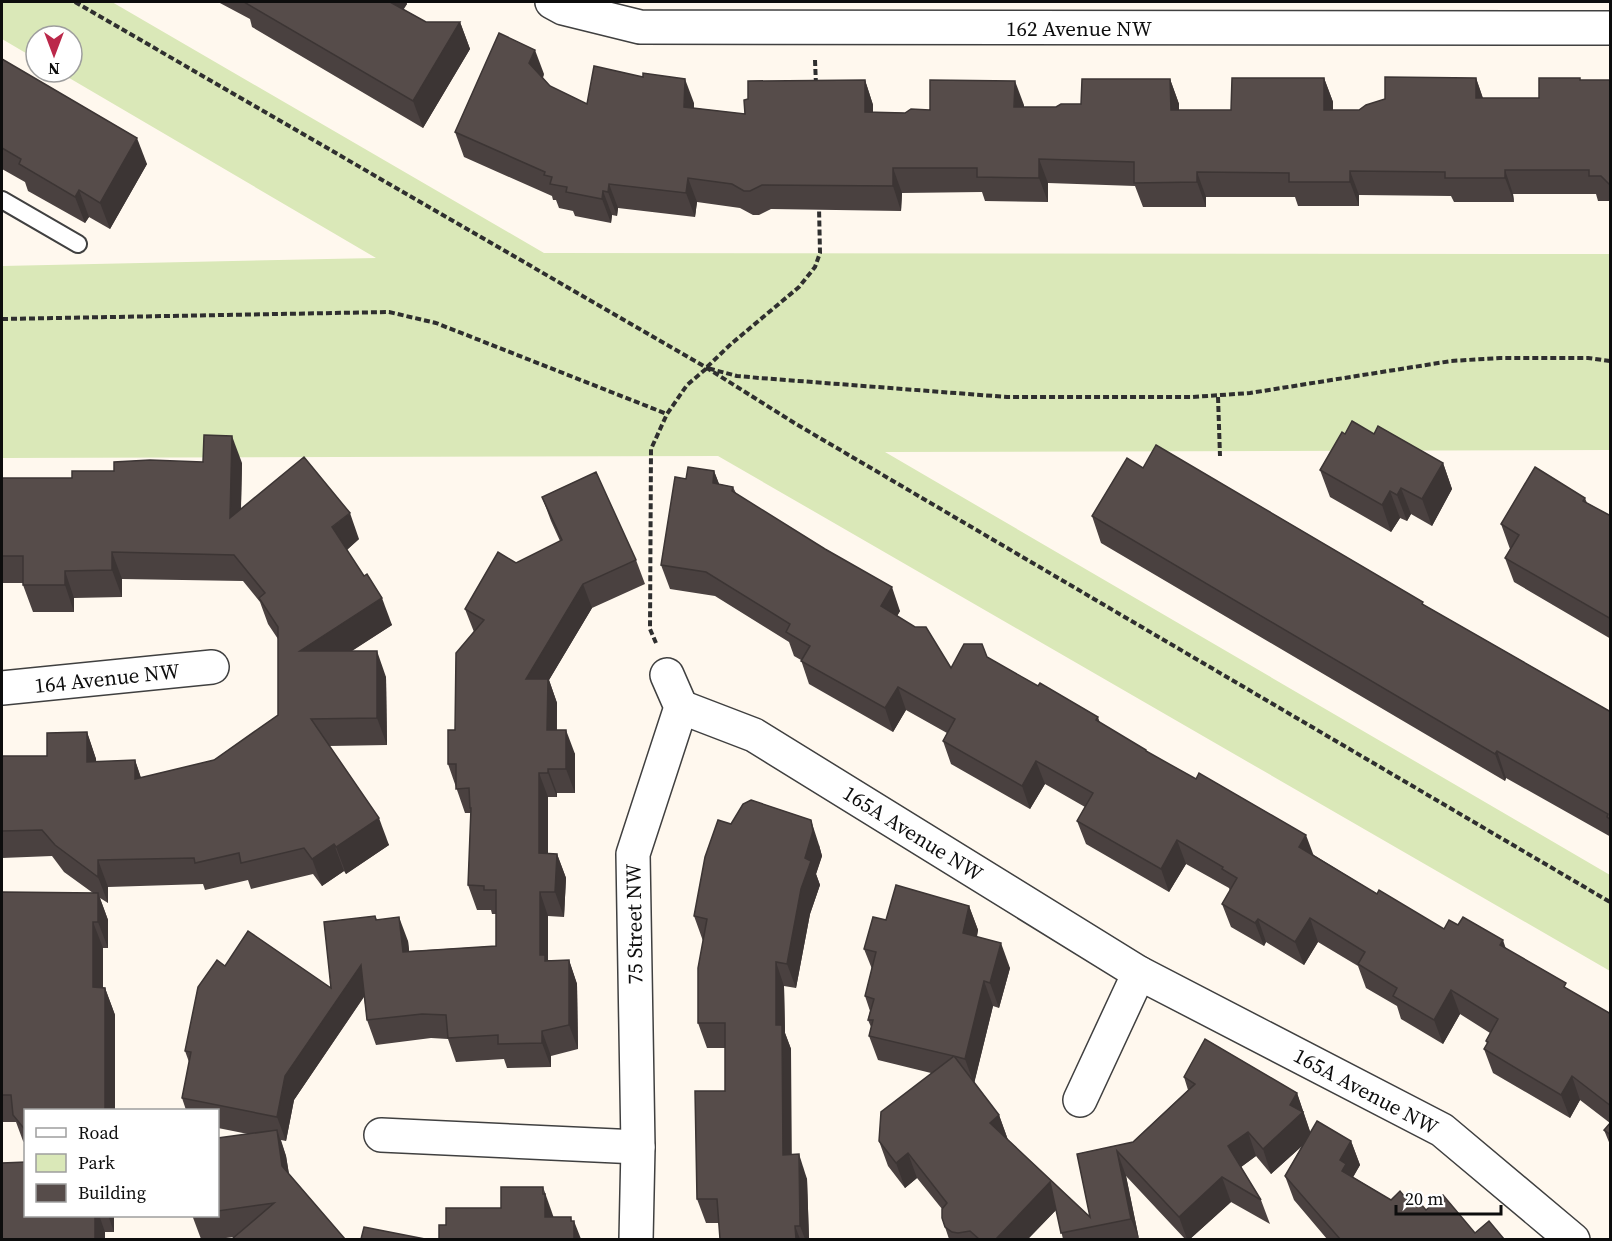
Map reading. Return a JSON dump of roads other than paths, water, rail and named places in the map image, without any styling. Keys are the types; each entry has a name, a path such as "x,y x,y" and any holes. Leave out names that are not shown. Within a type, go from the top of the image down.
{"street":[{"name":"162 Avenue NW","path":"552,2 563,8 640,27 1611,28"},
{"name":"164 Avenue NW","path":"2,688 212,667"},
{"path":"667,675 681,707"},
{"name":"165A Avenue NW","path":"681,707 754,735 1139,973 1442,1130 1573,1239"},
{"name":"75 Street NW","path":"636,1239 638,1147 633,854 681,707"},
{"path":"1080,1100 1139,973"},
{"path":"381,1135 638,1147"}],"lane":[{"path":"2,200 78,244"}]}
